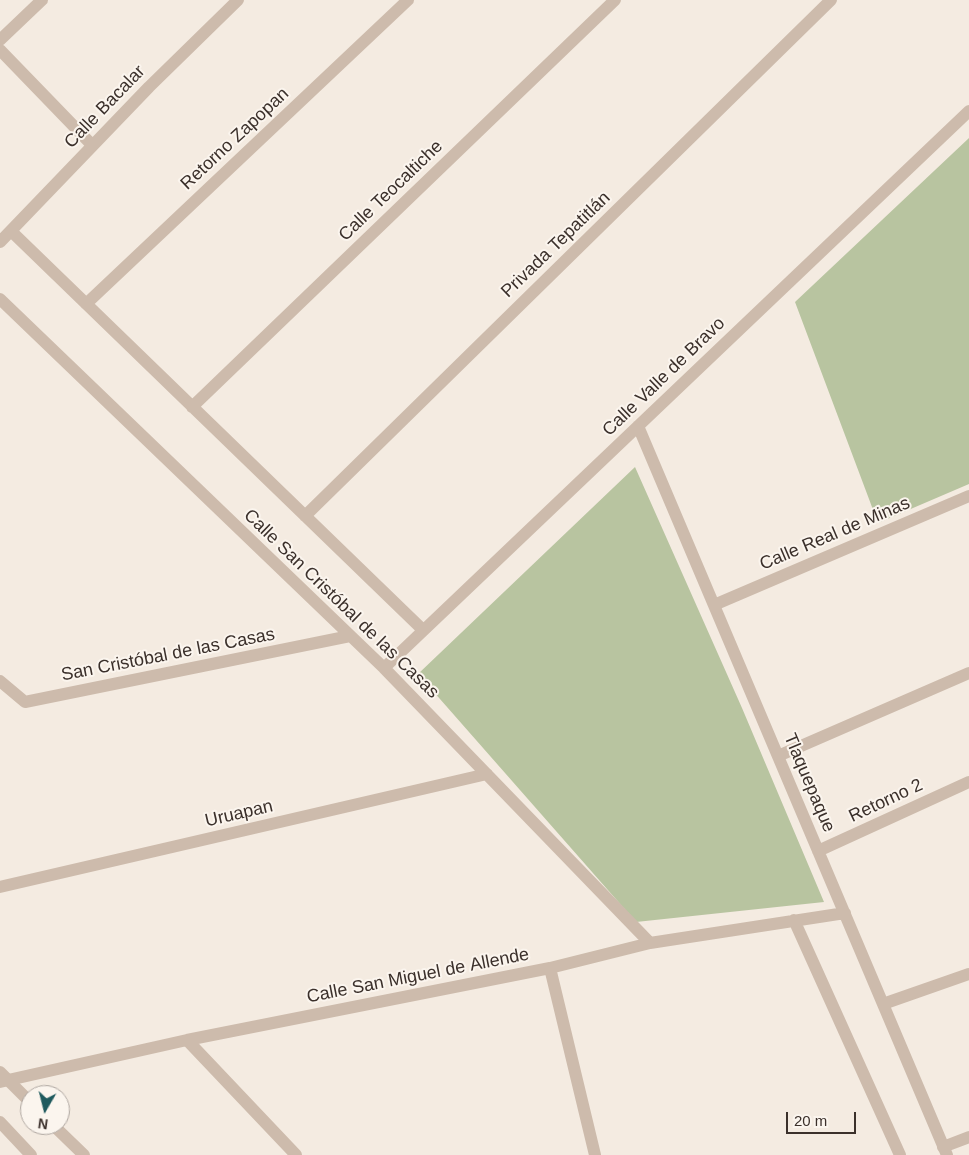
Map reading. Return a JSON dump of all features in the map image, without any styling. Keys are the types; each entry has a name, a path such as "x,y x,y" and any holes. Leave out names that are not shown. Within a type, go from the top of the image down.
{"street":[{"path":"0,40 42,0"},
{"name":"Calle Bacalar","path":"0,242 92,146 238,0"},
{"name":"Retorno Zapopan","path":"86,304 408,0"},
{"name":"Calle Teocaltiche","path":"192,407 615,0"},
{"name":"Privada Tepatitlán","path":"305,516 831,0"},
{"path":"0,50 92,146"},
{"name":"Calle Valle de Bravo","path":"384,668 969,112"},
{"path":"11,231 423,630"},
{"name":"Calle San Cristóbal de las Casas","path":"0,299 384,668 650,943"},
{"name":"Tlaquepaque","path":"638,426 945,1151"},
{"name":"Calle Real de Minas","path":"714,605 969,496"},
{"name":"San Cristóbal de las Casas","path":"0,681 25,702 350,636"},
{"path":"778,756 969,673"},
{"name":"Uruapan","path":"0,887 487,774"},
{"name":"Retorno 2","path":"818,851 969,782"},
{"name":"Calle San Miguel de Allende","path":"3,1078 550,968 650,943 845,913"},
{"path":"794,920 900,1155"},
{"path":"550,968 595,1155"},
{"path":"883,1004 969,974"},
{"path":"187,1040 296,1155"},
{"path":"3,1078 20,1093"},
{"path":"0,1122 31,1155"},
{"path":"63,1135 84,1155"},
{"path":"945,1151 969,1137"}],"green space":[{"path":"969,138 969,484 878,523 795,302"},
{"path":"635,467 742,708 824,902 636,922 418,674"}]}
